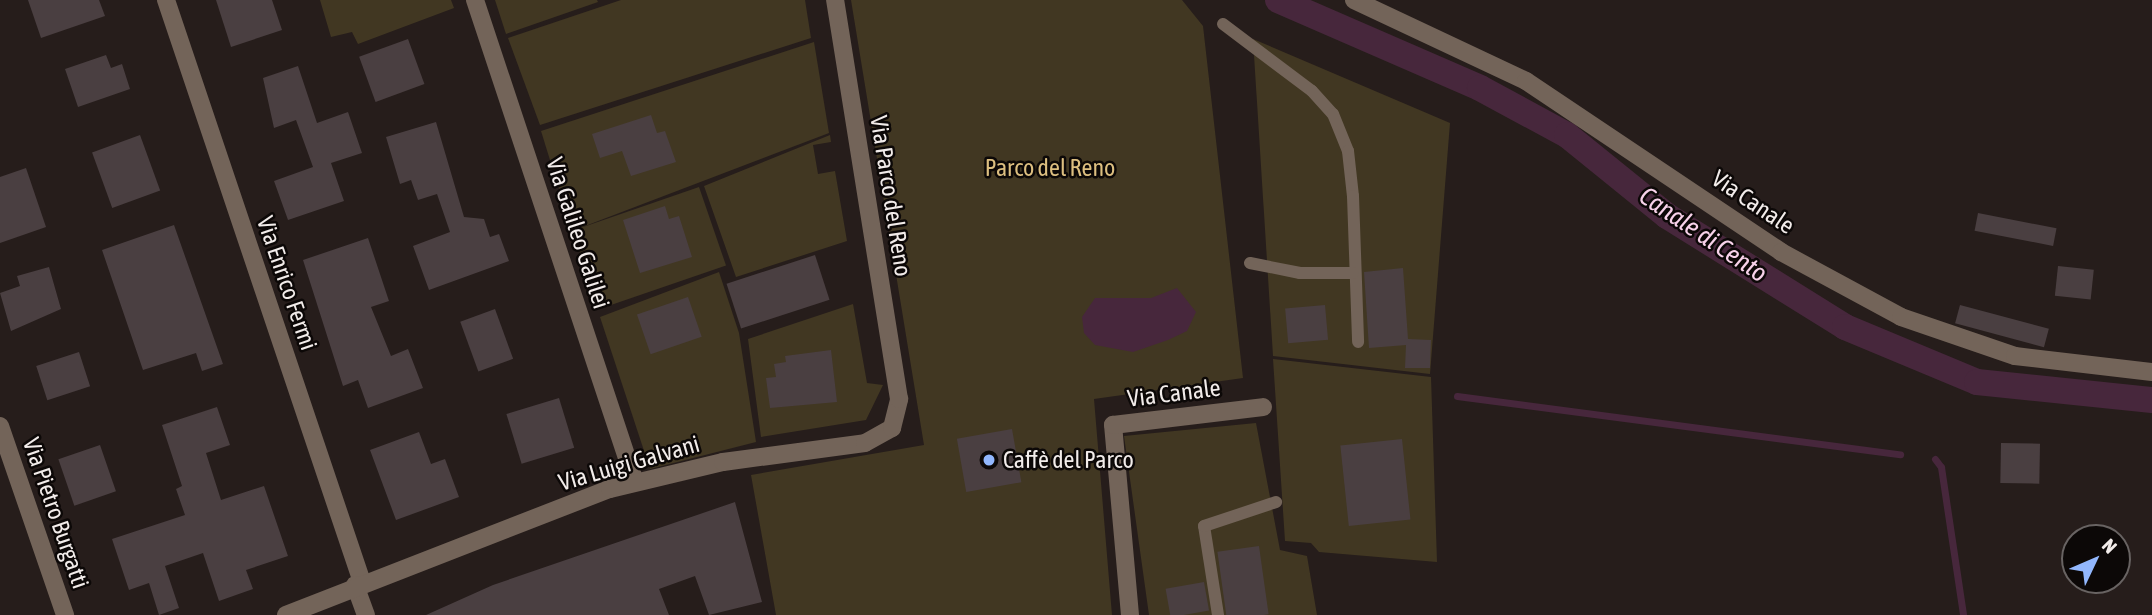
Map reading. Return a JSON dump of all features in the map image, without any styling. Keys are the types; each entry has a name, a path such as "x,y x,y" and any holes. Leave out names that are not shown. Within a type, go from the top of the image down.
{"street":[{"name":"Via Enrico Fermi","path":"166,0 359,584"},
{"name":"Via Galileo Galilei","path":"475,0 635,482"},
{"name":"Via Parco del Reno","path":"835,0 899,399"},
{"name":"Via Canale","path":"1354,0 1526,81 1781,252 1901,317 2015,356 2152,372"},
{"name":"Via Luigi Galvani","path":"286,615 359,584 635,482 766,454 876,441 898,419 899,399"},
{"name":"Via Canale","path":"1130,615 1113,425 1263,407"},
{"name":"Via Pietro Burgatti","path":"0,426 65,615"},
{"path":"359,584 366,615"}],"lane":[{"path":"1223,24 1312,91 1333,114 1348,151 1358,342"},
{"path":"1250,263 1300,273 1353,273"},
{"path":"1218,615 1204,526 1276,502"}],"green space":[{"path":"320,0 451,0 454,8 358,44 352,32 331,37"},
{"path":"495,0 597,0 598,2 506,34"},
{"path":"621,0 805,0 811,38 540,125 508,38"},
{"name":"Parco del Reno","path":"851,0 1182,0 1203,26 1243,378 1094,399 1112,615 776,615 751,475 924,445"},
{"path":"1253,39 1450,123 1430,374 1273,356"},
{"path":"814,42 829,133 572,231 541,131"},
{"path":"830,135 831,142 813,145 818,174 835,171 847,241 736,277 704,186"},
{"path":"699,187 726,265 599,309 572,231"},
{"path":"719,272 739,333 756,442 650,469 600,317"},
{"path":"853,304 867,383 883,385 866,420 761,437 748,339"},
{"path":"1273,359 1431,377 1437,562 1319,552 1311,543 1285,541"},
{"path":"1256,423 1280,550 1307,556 1317,615 1149,615 1124,436"}],"shaded area":[{"path":"1177,288 1196,312 1187,331 1133,352 1095,345 1084,333 1082,317 1095,298 1151,298"}],"building":[{"path":"28,0 99,0 105,16 41,38"},
{"path":"216,0 272,0 282,30 231,47"},
{"path":"408,39 424,84 376,102 359,57"},
{"path":"106,55 111,68 122,64 130,89 78,107 65,69"},
{"path":"298,66 317,123 348,112 362,153 331,163 344,201 288,220 274,181 313,167 296,120 274,128 263,78"},
{"path":"651,115 657,133 665,131 676,162 631,176 622,151 600,158 592,134"},
{"path":"436,122 464,217 484,219 490,237 499,234 509,261 429,290 413,246 450,232 437,194 418,200 411,180 400,184 386,137"},
{"path":"140,135 160,190 112,208 92,152"},
{"path":"26,168 46,227 0,243 0,177"},
{"path":"665,206 669,219 679,216 692,257 640,273 623,220"},
{"path":"1978,213 2057,228 2053,246 1975,231"},
{"path":"174,225 223,364 202,371 196,353 143,370 102,250"},
{"path":"368,238 389,301 371,307 391,356 408,349 423,388 368,408 358,380 343,386 303,260"},
{"path":"815,255 830,300 741,328 727,284"},
{"path":"2058,266 2094,270 2091,300 2055,296"},
{"path":"49,267 61,309 11,331 0,293 20,286 17,276"},
{"path":"1403,268 1408,339 1431,340 1430,368 1405,368 1406,345 1369,348 1364,272"},
{"path":"688,297 702,337 651,354 637,315"},
{"path":"1325,305 1328,340 1288,343 1285,308"},
{"path":"1960,305 2049,329 2044,347 1955,323"},
{"path":"495,309 513,359 478,371 460,322"},
{"path":"831,350 837,402 770,408 766,378 776,377 774,364 786,362 785,356"},
{"path":"79,352 90,386 47,400 36,366"},
{"path":"559,398 574,448 522,464 506,414"},
{"path":"217,407 230,445 206,453 221,500 264,486 288,556 246,570 253,589 219,601 203,553 165,566 179,608 159,615 149,583 129,590 112,539 185,515 176,489 182,486 162,425"},
{"name":"Caffè del Parco","path":"1012,429 1021,482 966,492 957,439"},
{"path":"419,432 431,464 445,459 459,497 396,520 370,450"},
{"path":"1402,439 1410,520 1349,526 1340,445"},
{"path":"2001,443 2040,444 2039,484 2000,483"},
{"path":"100,445 116,491 74,506 58,459"},
{"path":"735,502 762,602 709,615 695,576 659,589 669,615 426,615 493,585"},
{"path":"1259,546 1269,614 1226,615 1217,552"},
{"path":"1204,582 1209,611 1170,615 1166,589"}],"waterway":[{"name":"Canale di Cento","path":"1278,0 1480,88 1567,135 1667,216 1845,327 1977,382 2152,400"},
{"path":"1457,396 1900,454"},
{"path":"1935,459 1941,467 1963,615"}],"place":[{"name":"Caffè del Parco","path":"989,460"}]}
